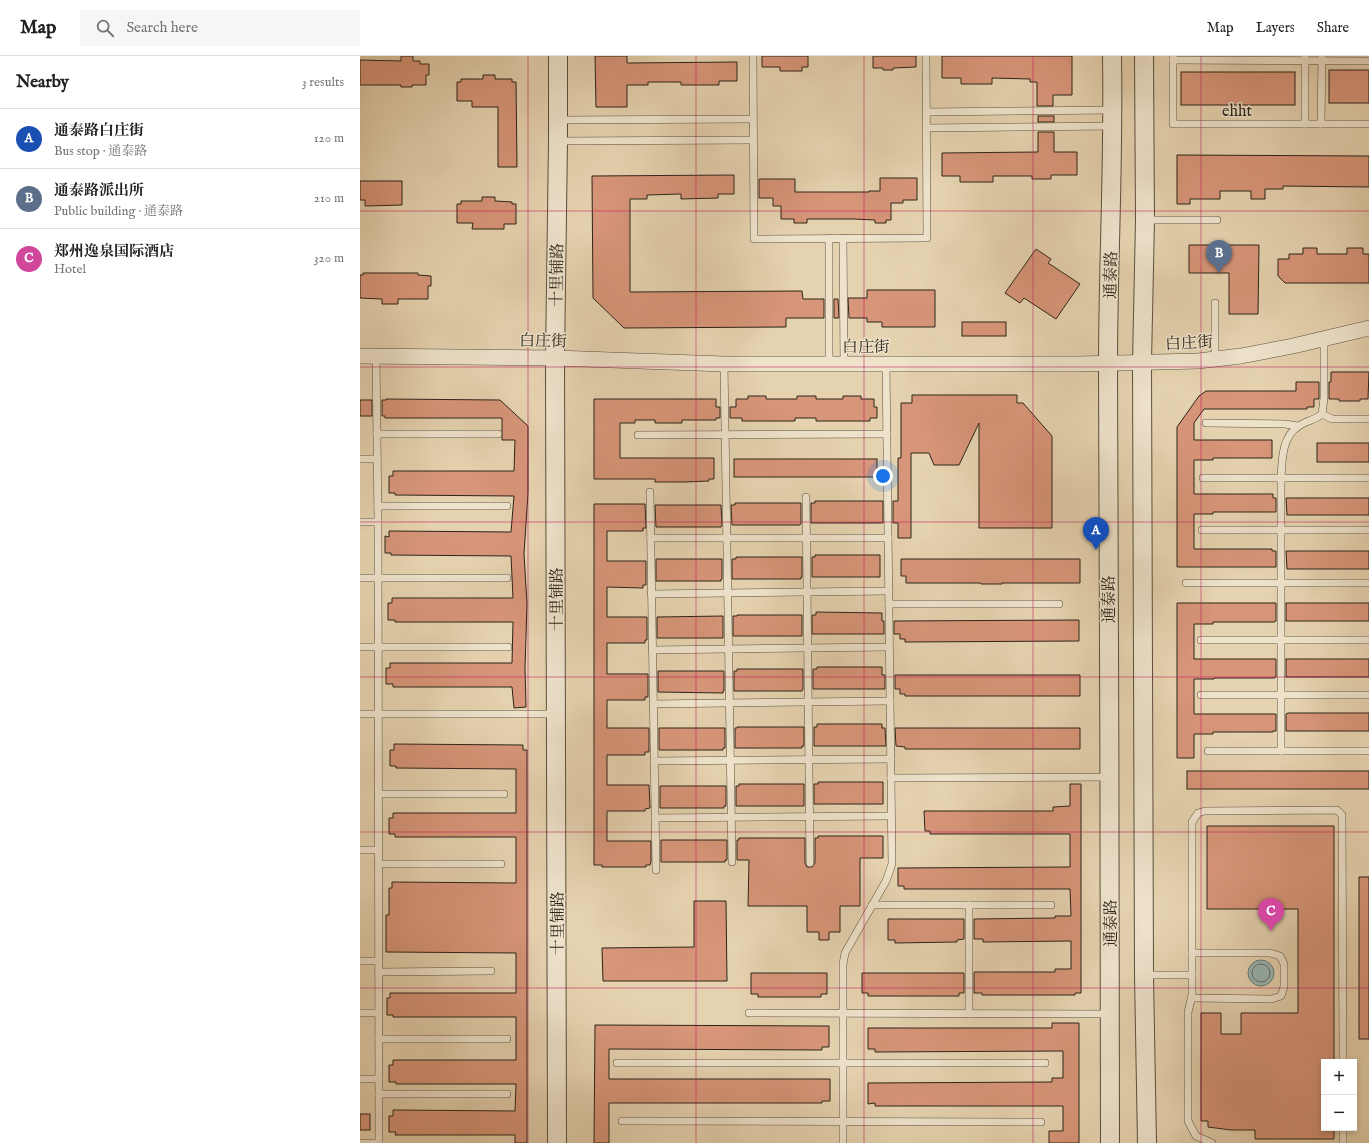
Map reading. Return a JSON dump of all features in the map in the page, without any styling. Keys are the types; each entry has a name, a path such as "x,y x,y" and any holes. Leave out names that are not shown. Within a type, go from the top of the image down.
{"street":[{"name":"十里铺路","path":"557,1143 555,358 558,56"},
{"name":"通泰路","path":"1110,1143 1111,1014 1108,364 1113,118 1112,56"},
{"name":"通泰路","path":"1144,56 1145,220 1142,362 1144,976 1147,1143"},
{"name":"白庄街","path":"360,356 555,358 724,364 1108,364 1198,361 1215,359 1324,339 1369,328"}],"lane":[{"path":"753,56 754,239 927,238 926,56"},
{"path":"1173,58 1322,58 1369,60"},
{"name":"ehht","path":"1173,58 1173,124 1369,124"},
{"path":"1305,58 1305,124"},
{"path":"1321,124 1322,58"},
{"path":"926,112 1113,118"},
{"path":"927,128 1113,118"},
{"path":"558,120 753,119"},
{"path":"558,141 753,140"},
{"path":"1145,220 1217,220"},
{"path":"829,238 837,364"},
{"path":"837,364 843,238"},
{"path":"1214,303 1215,359"},
{"path":"1322,414 1324,398 1324,339"},
{"path":"360,1143 379,1143 378,506 376,356"},
{"path":"724,364 732,862"},
{"path":"843,1143 843,964 845,953 886,881 892,864 886,364"},
{"path":"1322,414 1332,419 1369,419"},
{"path":"1281,751 1281,478 1283,451 1288,436 1298,426 1322,414"},
{"path":"1206,423 1285,424 1298,426"},
{"path":"377,434 498,434"},
{"path":"638,435 887,434"},
{"path":"360,459 377,459"},
{"path":"1203,478 1369,478"},
{"path":"650,492 656,870"},
{"path":"806,497 810,863"},
{"path":"378,506 507,506"},
{"path":"360,522 378,522"},
{"path":"1202,530 1369,530"},
{"path":"651,538 888,538"},
{"path":"360,578 507,578"},
{"path":"1186,583 1369,583"},
{"path":"651,594 889,591"},
{"path":"889,604 1059,604"},
{"path":"1201,640 1369,640"},
{"path":"360,647 508,647"},
{"path":"652,650 889,647"},
{"path":"1202,695 1369,695"},
{"path":"653,704 890,701"},
{"path":"360,714 557,714"},
{"path":"1208,751 1369,751"},
{"path":"654,761 891,759"},
{"path":"891,778 1109,777"},
{"path":"378,794 504,794"},
{"path":"1212,1143 1196,1136 1188,1121 1188,1012 1191,998 1192,976 1192,822 1198,813 1205,811 1337,810 1342,815 1343,1059"},
{"path":"655,818 891,816"},
{"path":"360,850 378,850"},
{"path":"378,864 501,864"},
{"path":"872,905 1051,905"},
{"path":"969,905 969,1014"},
{"path":"1191,998 1272,999 1281,996 1284,987 1284,964 1280,956 1270,952 1192,952"},
{"path":"360,961 379,961"},
{"path":"379,972 491,972"},
{"path":"1144,976 1192,976"},
{"path":"360,1013 379,1013"},
{"path":"749,1013 1111,1014"},
{"path":"379,1039 507,1039"},
{"path":"617,1063 1045,1063"},
{"path":"360,1079 379,1079"},
{"path":"379,1094 507,1094"},
{"path":"622,1121 1041,1122"},
{"path":"1343,1131 1343,1143"}],"water":[{"path":"1261,960 1270,964 1274,973 1270,982 1261,986 1252,982 1248,973 1252,964"}],"building":[{"path":"401,56 413,56 413,61 420,61 420,64 429,64 429,75 426,75 426,85 401,87 401,85 360,85 360,60 401,61"},
{"path":"595,56 627,56 627,63 737,62 737,81 719,81 719,85 681,85 681,82 648,82 648,85 627,85 627,107 596,107"},
{"path":"762,56 808,56 808,67 802,67 802,71 780,71 780,67 762,67"},
{"path":"873,56 916,56 916,67 893,68 893,70 873,68"},
{"path":"942,56 1072,56 1072,95 1053,95 1053,106 1037,106 1037,82 1030,82 1030,79 992,78 992,84 961,84 961,78 942,78"},
{"path":"1329,70 1369,70 1369,103 1329,103"},
{"path":"1181,72 1295,72 1295,105 1181,105"},
{"path":"483,75 495,75 495,79 512,79 512,82 516,82 517,167 498,167 498,107 472,107 472,101 457,101 457,82 461,82 461,79 483,79"},
{"path":"1038,116 1054,116 1054,122 1038,122"},
{"path":"1038,132 1054,132 1054,152 1077,152 1077,175 1051,175 1051,179 1032,179 1032,176 993,176 993,182 960,182 960,176 942,176 942,153 1038,152"},
{"path":"1177,155 1369,156 1369,187 1283,186 1283,189 1265,189 1265,199 1251,199 1251,191 1220,191 1220,199 1190,199 1190,204 1177,204"},
{"path":"734,175 734,194 718,194 718,198 681,199 681,194 647,195 647,199 630,199 630,292 802,291 803,299 824,299 824,318 786,318 786,327 624,328 593,298 592,176"},
{"path":"880,178 917,178 917,200 903,200 903,203 891,203 891,220 886,220 886,223 875,223 875,220 807,219 807,223 794,223 794,219 781,219 781,206 773,206 773,198 759,198 759,179 795,179 795,192 869,192 880,191"},
{"path":"360,181 402,181 402,205 365,206 365,200 360,200"},
{"path":"482,197 495,197 495,201 512,202 512,204 516,204 516,224 504,224 504,229 472,229 473,223 457,223 457,204 461,204 461,201 482,201"},
{"path":"1189,245 1259,245 1258,314 1229,314 1229,273 1189,273"},
{"path":"1303,248 1317,248 1317,254 1347,254 1347,248 1363,248 1363,254 1369,254 1369,283 1285,283 1278,276 1278,259 1289,259 1289,254 1303,254"},
{"path":"1036,249 1051,259 1048,263 1080,284 1056,319 1024,298 1020,303 1005,293"},
{"path":"363,273 418,273 418,275 431,276 431,286 428,286 428,299 398,299 398,304 382,304 382,299 360,298 360,275 363,275"},
{"path":"867,290 935,290 935,327 882,327 882,322 867,322 867,318 849,318 848,298 867,298"},
{"path":"834,299 838,299 839,318 834,318"},
{"path":"962,322 1006,322 1006,336 962,336"},
{"path":"1331,372 1369,372 1368,399 1360,399 1360,401 1339,401 1339,399 1329,399 1329,382 1331,382"},
{"path":"1296,382 1319,382 1319,399 1314,399 1314,407 1307,407 1307,409 1204,409 1194,423 1194,440 1272,440 1272,458 1213,458 1213,460 1194,460 1194,494 1273,494 1273,498 1276,498 1276,512 1213,512 1213,514 1194,514 1194,549 1272,549 1272,551 1276,551 1276,567 1177,567 1177,427 1199,396 1206,391 1296,391"},
{"path":"912,395 1017,395 1017,403 1023,403 1052,436 1052,528 979,528 979,423 959,465 934,465 929,453 911,453 911,538 898,538 898,523 893,523 893,501 898,501 898,458 901,458 901,403 912,403"},
{"path":"748,396 766,396 766,399 797,399 797,396 816,396 816,399 843,399 843,396 861,396 861,399 874,399 874,407 877,407 877,418 870,418 870,421 816,421 816,418 795,418 795,421 742,421 742,418 730,418 730,407 736,407 736,399 748,399"},
{"path":"594,399 716,399 716,407 720,407 720,418 716,418 716,420 682,420 682,423 655,423 655,420 635,420 635,423 620,423 620,458 714,458 714,479 709,479 709,481 655,482 655,479 594,479"},
{"path":"360,400 372,400 372,416 360,416"},
{"path":"382,400 500,400 528,426 528,493 524,554 527,604 525,668 526,707 514,708 512,687 393,687 393,684 386,684 386,668 390,668 390,663 512,663 513,622 395,622 395,620 388,620 388,603 392,603 392,598 513,598 511,556 391,555 391,553 385,553 385,536 389,537 389,531 511,532 514,496 395,495 395,493 389,493 389,476 393,476 393,471 514,471 515,440 502,440 502,418 385,418 385,416 382,416"},
{"path":"1317,443 1369,443 1369,462 1317,462"},
{"path":"734,459 877,459 877,477 734,477"},
{"path":"1286,498 1369,498 1369,515 1287,515"},
{"path":"815,501 883,501 883,523 811,523 811,503 815,503"},
{"path":"735,503 801,503 801,523 800,525 732,525 731,505 735,505"},
{"path":"594,504 645,504 646,528 643,528 643,531 607,531 607,561 646,561 646,585 643,585 643,588 607,587 607,617 647,617 647,640 645,640 645,643 607,643 607,674 648,674 648,697 645,697 645,700 607,700 607,728 649,728 649,752 645,752 645,755 607,755 607,785 649,785 650,808 645,809 645,811 607,811 607,841 651,841 651,862 650,865 646,865 646,867 602,867 602,865 594,865"},
{"path":"655,505 721,505 722,525 721,527 656,527"},
{"path":"1286,551 1369,551 1369,569 1287,569"},
{"path":"815,555 880,555 880,577 812,577 812,557 815,557"},
{"path":"736,557 802,557 802,577 801,579 732,579 732,559 736,559"},
{"path":"656,559 722,559 722,579 721,581 656,581"},
{"path":"901,559 1080,559 1080,583 906,583 906,576 901,576"},
{"path":"1177,603 1276,603 1276,621 1274,622 1213,622 1213,624 1194,624 1194,659 1276,659 1276,677 1194,679 1194,714 1276,714 1276,731 1213,732 1213,734 1194,734 1194,758 1177,758"},
{"path":"1286,603 1369,603 1369,621 1286,621"},
{"path":"816,612 882,613 882,621 884,621 884,634 812,634 812,615 816,615"},
{"path":"802,615 802,636 733,636 733,616"},
{"path":"723,616 723,638 657,638 657,617"},
{"path":"1079,620 1079,641 905,642 905,639 900,639 900,634 894,634 894,621"},
{"path":"1286,659 1369,659 1369,677 1286,677"},
{"path":"817,667 882,667 882,675 885,675 885,689 813,689 813,669 817,669"},
{"path":"737,669 803,669 803,689 802,691 734,691 734,671 737,671"},
{"path":"658,671 724,671 724,691 723,693 658,692"},
{"path":"895,675 1080,675 1080,696 905,696 905,694 900,694 900,689 895,689"},
{"path":"1369,713 1369,731 1286,731 1286,714"},
{"path":"817,724 882,724 882,728 885,728 886,746 814,746 814,727 817,727"},
{"path":"804,727 804,746 802,746 802,748 735,748 735,728"},
{"path":"659,728 725,728 725,748 723,748 723,750 659,750"},
{"path":"895,728 1080,728 1080,749 905,749 905,747 896,746"},
{"path":"394,744 523,745 523,750 527,750 527,1143 515,1143 515,1135 395,1135 396,1132 389,1132 389,1116 393,1116 393,1110 515,1111 516,1084 396,1084 396,1082 389,1082 389,1065 393,1065 393,1060 516,1060 516,1017 393,1017 393,1015 387,1015 387,998 390,998 390,993 516,993 516,953 386,952 386,915 389,915 389,888 392,888 392,882 516,883 516,837 395,837 395,834 389,834 389,818 393,818 393,813 516,813 516,769 396,768 396,766 390,766 390,750 394,750"},
{"path":"1187,771 1369,771 1369,789 1187,789"},
{"path":"818,782 883,782 883,804 814,804 814,784 818,784"},
{"path":"739,784 804,784 804,806 736,806 736,786 739,786"},
{"path":"1070,784 1081,784 1081,993 1075,993 1075,995 982,995 982,993 974,993 974,972 1055,972 1055,969 1071,969 1071,941 983,942 983,939 974,939 974,919 1055,918 1055,916 1071,916 1070,889 904,889 904,886 898,886 898,868 1070,867 1070,834 930,834 930,831 925,831 924,811 1053,811 1053,807 1070,806"},
{"path":"660,786 726,786 726,806 724,806 724,808 660,808"},
{"path":"1207,826 1334,826 1334,1059 1321,1059 1321,1131 1334,1131 1334,1139 1255,1139 1255,1130 1231,1130 1208,1127 1208,1121 1201,1121 1201,1013 1221,1013 1221,1034 1241,1034 1241,1013 1298,1013 1298,909 1207,909"},
{"path":"818,836 883,836 883,858 860,858 860,906 840,906 840,932 829,932 829,940 819,940 819,932 807,932 807,906 748,906 749,860 737,860 737,840 739,840 739,838 805,838 805,863 807,867 812,867 815,863 815,838 818,838"},
{"path":"661,840 727,840 727,860 725,860 725,862 661,862"},
{"path":"1359,877 1369,877 1369,1039 1359,1039"},
{"path":"694,901 726,901 727,981 603,981 602,948 694,947"},
{"path":"888,919 964,919 964,939 957,940 957,942 895,943 895,940 888,940"},
{"path":"751,973 827,973 827,994 821,994 821,997 758,997 758,994 751,994"},
{"path":"862,973 964,973 964,993 959,993 959,996 868,996 868,993 862,993"},
{"path":"1052,1023 1079,1023 1079,1143 1049,1143 1049,1131 1063,1131 1063,1106 875,1106 875,1103 868,1104 868,1083 1052,1082 1052,1078 1063,1078 1063,1051 875,1052 875,1049 868,1049 868,1028 1052,1028"},
{"path":"595,1025 829,1026 829,1047 822,1047 822,1050 609,1049 609,1079 830,1079 830,1101 822,1101 822,1103 609,1103 609,1143 594,1143"},
{"path":"360,1114 370,1114 370,1130 360,1130"}],"place":[{"name":"通泰路派出所","path":"1219,273"},
{"name":"通泰路白庄街","path":"1096,550"},
{"name":"郑州逸泉国际酒店","path":"1271,931"}]}
